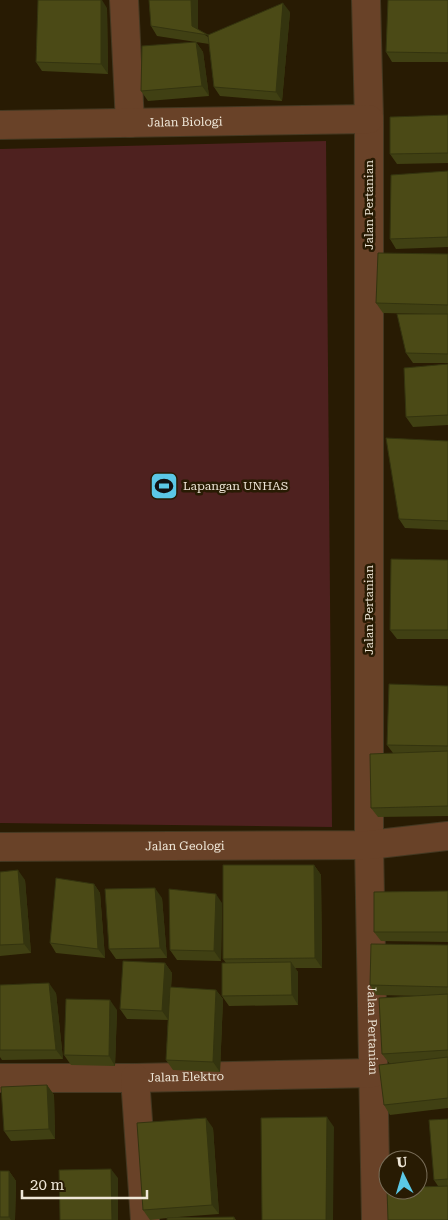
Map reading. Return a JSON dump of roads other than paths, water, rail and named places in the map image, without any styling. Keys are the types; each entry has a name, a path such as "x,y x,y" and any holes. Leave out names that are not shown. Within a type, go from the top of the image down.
{"street":[{"path":"124,0 130,123"},
{"name":"Jalan Pertanian","path":"366,0 369,119 369,845 376,1220"},
{"name":"Jalan Biologi","path":"0,125 369,119"},
{"name":"Jalan Geologi","path":"0,847 369,845 448,836"},
{"name":"Jalan Elektro","path":"0,1078 135,1078 373,1073"},
{"path":"135,1078 144,1220"}],"place":[{"name":"Lapangan UNHAS","path":"164,486"}]}
